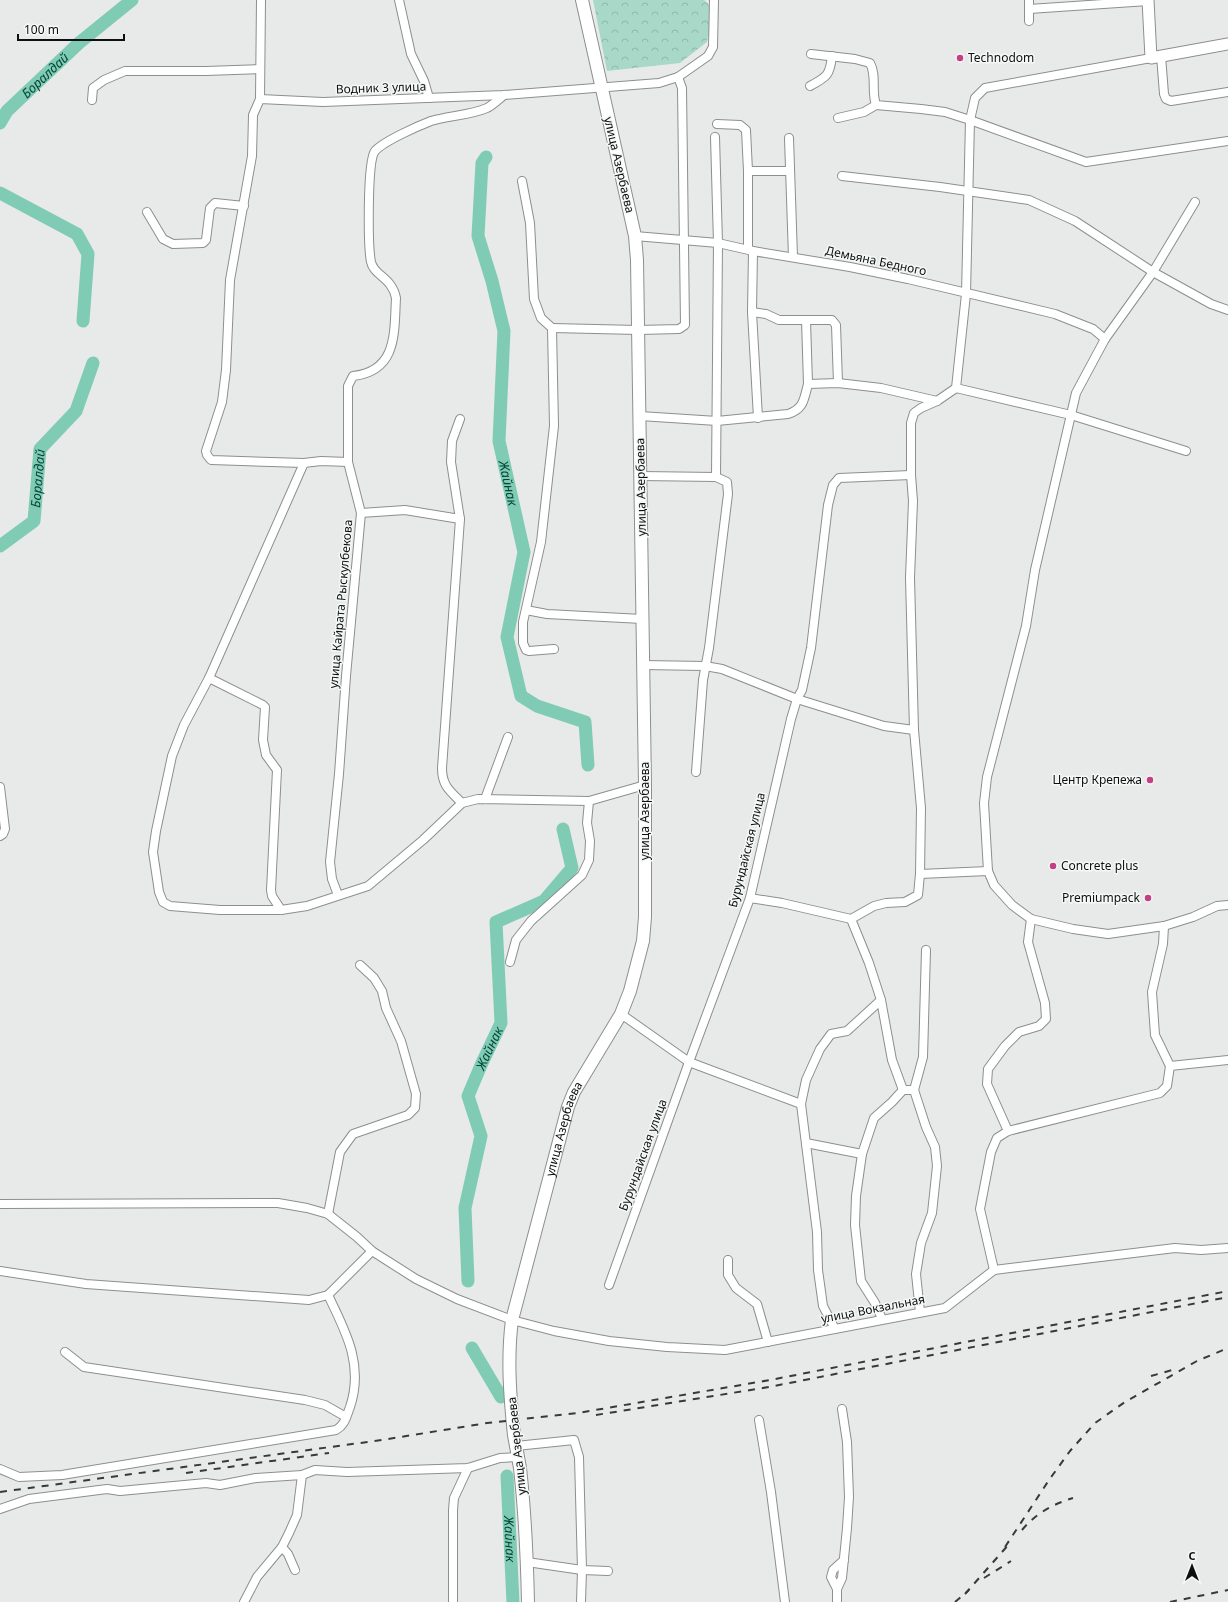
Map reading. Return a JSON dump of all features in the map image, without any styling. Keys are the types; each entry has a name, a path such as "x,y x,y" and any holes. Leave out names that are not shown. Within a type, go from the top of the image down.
{"main road":[{"name":"улица Азербаева","path":"528,1602 526,1535 517,1452 509,1345 512,1320 568,1107 574,1092 621,1014 630,992 643,941 645,917 645,785 637,260 635,236 582,0"},
{"path":"1148,1 1156,57 1228,44"}],"street":[{"path":"261,0 260,100 253,115 252,152 246,196 230,280 225,378 222,402 206,451 211,460 304,463 321,461 348,462"},
{"path":"399,0 411,54 424,81 429,98"},
{"name":"Водник 3 улица","path":"260,100 323,102 504,95 659,83 678,77 708,56 713,47 714,0"},
{"path":"1029,0 1029,21"},
{"path":"1029,9 1148,1"},
{"path":"811,54 855,59 870,63 874,70 874,98 876,105"},
{"path":"810,86 828,74 832,56"},
{"path":"956,388 966,294 970,120 975,98 984,88 1156,57 1166,99 1171,101 1228,92"},
{"path":"92,100 93,88 104,80 125,71 206,71 260,68"},
{"path":"522,181 530,223 534,299 541,318 552,328 638,330 679,329 685,325 682,88 678,77"},
{"path":"361,513 348,462 348,386 353,376 373,371 391,350 396,298 389,281 374,268 371,263 369,210 372,157 379,147 431,121 487,108 504,95"},
{"path":"838,118 864,112 876,105 945,112 1086,162 1228,141"},
{"path":"717,124 740,124 746,130 752,312 758,418"},
{"path":"715,137 718,243 716,477"},
{"path":"789,138 793,257"},
{"path":"748,171 790,171"},
{"path":"842,176 1029,200 1075,221 1153,272 1212,304 1228,310"},
{"path":"1195,202 1153,272 1105,338 1076,393 1035,570 1026,626 987,777 984,803 988,871 994,885 1012,905 1031,919 1108,934 1164,926 1193,917 1217,906 1228,905"},
{"path":"147,212 163,239 173,244 203,243 206,240 210,208 215,203 244,206"},
{"name":"Демьяна Бедного","path":"635,236 718,243 864,270 1055,314 1093,329 1105,338"},
{"path":"752,312 766,314 779,320 832,320 836,325 838,383"},
{"path":"640,416 717,421 758,418 795,412 801,407 808,384 806,320"},
{"path":"552,328 554,426 541,542 523,622 523,643 526,650 529,651 554,650"},
{"path":"808,384 838,383 881,388 937,401"},
{"path":"750,898 782,903 851,919 874,906 886,903 905,902 918,895 920,874 921,808 914,730 910,578 913,501 911,475 912,423 914,413 937,401 956,388 1071,415 1186,451"},
{"path":"460,419 452,441 451,462 460,519 442,779 445,786 462,803"},
{"path":"304,463 209,678 184,725 172,756 153,852 159,892 163,902 170,906 220,910 281,910 307,906 368,886 423,840 462,803 474,799 589,801 645,785"},
{"name":"Бурундайская улица","path":"609,1285 750,898 791,719 802,690 811,648 828,505 833,485 839,478 911,475"},
{"path":"641,476 716,477 727,482 728,494 703,680 696,772"},
{"name":"улица Кайрата Рыскулбекова","path":"338,896 332,879 330,862 361,513 405,510 460,519"},
{"path":"526,610 547,614 642,619"},
{"path":"643,665 705,666 722,669 798,699 884,726 914,730"},
{"path":"209,678 265,707 263,740 266,755 277,770 271,890 272,896 281,910"},
{"path":"485,799 508,737"},
{"path":"0,787 5,829 3,834 0,836"},
{"path":"510,962 516,940 531,921 582,875 589,860 590,841 587,823 589,801"},
{"path":"920,874 988,871"},
{"path":"851,919 881,1000 892,1060 903,1090"},
{"path":"1008,1131 987,1084 988,1069 1005,1046 1019,1032 1039,1026 1046,1019 1045,1003 1028,942 1031,919"},
{"path":"1164,926 1163,944 1152,992 1155,1035 1170,1066 1167,1086 1160,1093 1008,1131 997,1138 991,1152 980,1208 994,1270 1174,1248 1202,1250 1228,1248"},
{"path":"920,1312 916,1274 921,1243 932,1213 938,1166 935,1147 926,1127 914,1090 923,1057 926,950"},
{"path":"0,1204 278,1203 307,1208 328,1214 340,1152 353,1134 408,1114 415,1108 416,1094 401,1041 386,1008 382,991 374,978 360,964"},
{"path":"835,1328 823,1306 818,1270 817,1232 801,1104 806,1080 820,1049 831,1034 847,1031 881,1000"},
{"path":"621,1014 689,1062 801,1104"},
{"path":"1170,1066 1228,1060"},
{"path":"882,1319 875,1303 861,1281 855,1225 856,1196 862,1154 874,1118 903,1090 914,1090"},
{"path":"806,1144 862,1154"},
{"name":"улица Вокзальная","path":"328,1214 372,1251 416,1279 457,1299 512,1320 554,1331 609,1341 667,1347 725,1350 945,1308 994,1270"},
{"path":"0,1271 94,1285 309,1300 328,1296 372,1251"},
{"path":"728,1260 728,1275 736,1288 757,1304 768,1342"},
{"path":"0,1469 19,1477 62,1475 336,1430 342,1426 354,1395 356,1368 353,1352 344,1328 328,1296"},
{"path":"65,1352 84,1367 305,1400 325,1405 346,1417"},
{"path":"837,1602 837,1589 842,1578 849,1497 847,1442 842,1409"},
{"path":"759,1420 771,1492 785,1602"},
{"path":"0,1509 29,1499 107,1489 120,1492 206,1483 220,1485 256,1478 302,1475 315,1470 347,1472 468,1468 517,1452 574,1440 578,1458 582,1570 581,1602"},
{"path":"453,1602 454,1498 468,1468"},
{"path":"244,1602 257,1577 282,1547 297,1515 302,1475"},
{"path":"282,1547 288,1554 295,1570"},
{"path":"527,1562 582,1570 608,1571"}],"green space":[{"path":"593,0 704,0 710,8 711,14 707,42 680,63 607,71"}],"waterway":[{"name":"Боралдай","path":"0,123 7,111 79,43 132,0"},
{"name":"Жайнак","path":"486,157 482,163 478,236 492,281 504,331 499,441 524,552 507,637 521,696 537,706 585,722 588,765"},
{"name":"Боралдай","path":"0,193 77,234 88,254 83,321"},
{"name":"Боралдай","path":"0,546 34,521 40,449 76,411 93,363"},
{"name":"Жайнак","path":"468,1281 465,1208 481,1136 468,1096 501,1023 496,922 544,901 572,868 563,829"},
{"name":"Жайнак","path":"472,1348 501,1397"},
{"name":"Жайнак","path":"507,1476 513,1602"}],"railway":[{"path":"0,1492 382,1440 487,1423 578,1413 770,1380 1228,1291"},
{"path":"596,1415 769,1387 1228,1297"},
{"path":"1005,1547 1070,1451 1095,1423 1125,1402 1197,1361 1228,1348"},
{"path":"1151,1376 1176,1369"},
{"path":"186,1473 329,1453"},
{"path":"1022,1530 1027,1524 1045,1510 1058,1503 1073,1498"},
{"path":"965,1594 1010,1543"},
{"path":"984,1578 1011,1561"},
{"path":"955,1602 969,1590"},
{"path":"1170,1602 1228,1590"}],"place":[{"name":"Technodom","path":"960,58"},
{"name":"Центр Крепежа","path":"1150,780"},
{"name":"Concrete plus","path":"1053,866"},
{"name":"Premiumpack","path":"1148,898"}]}
